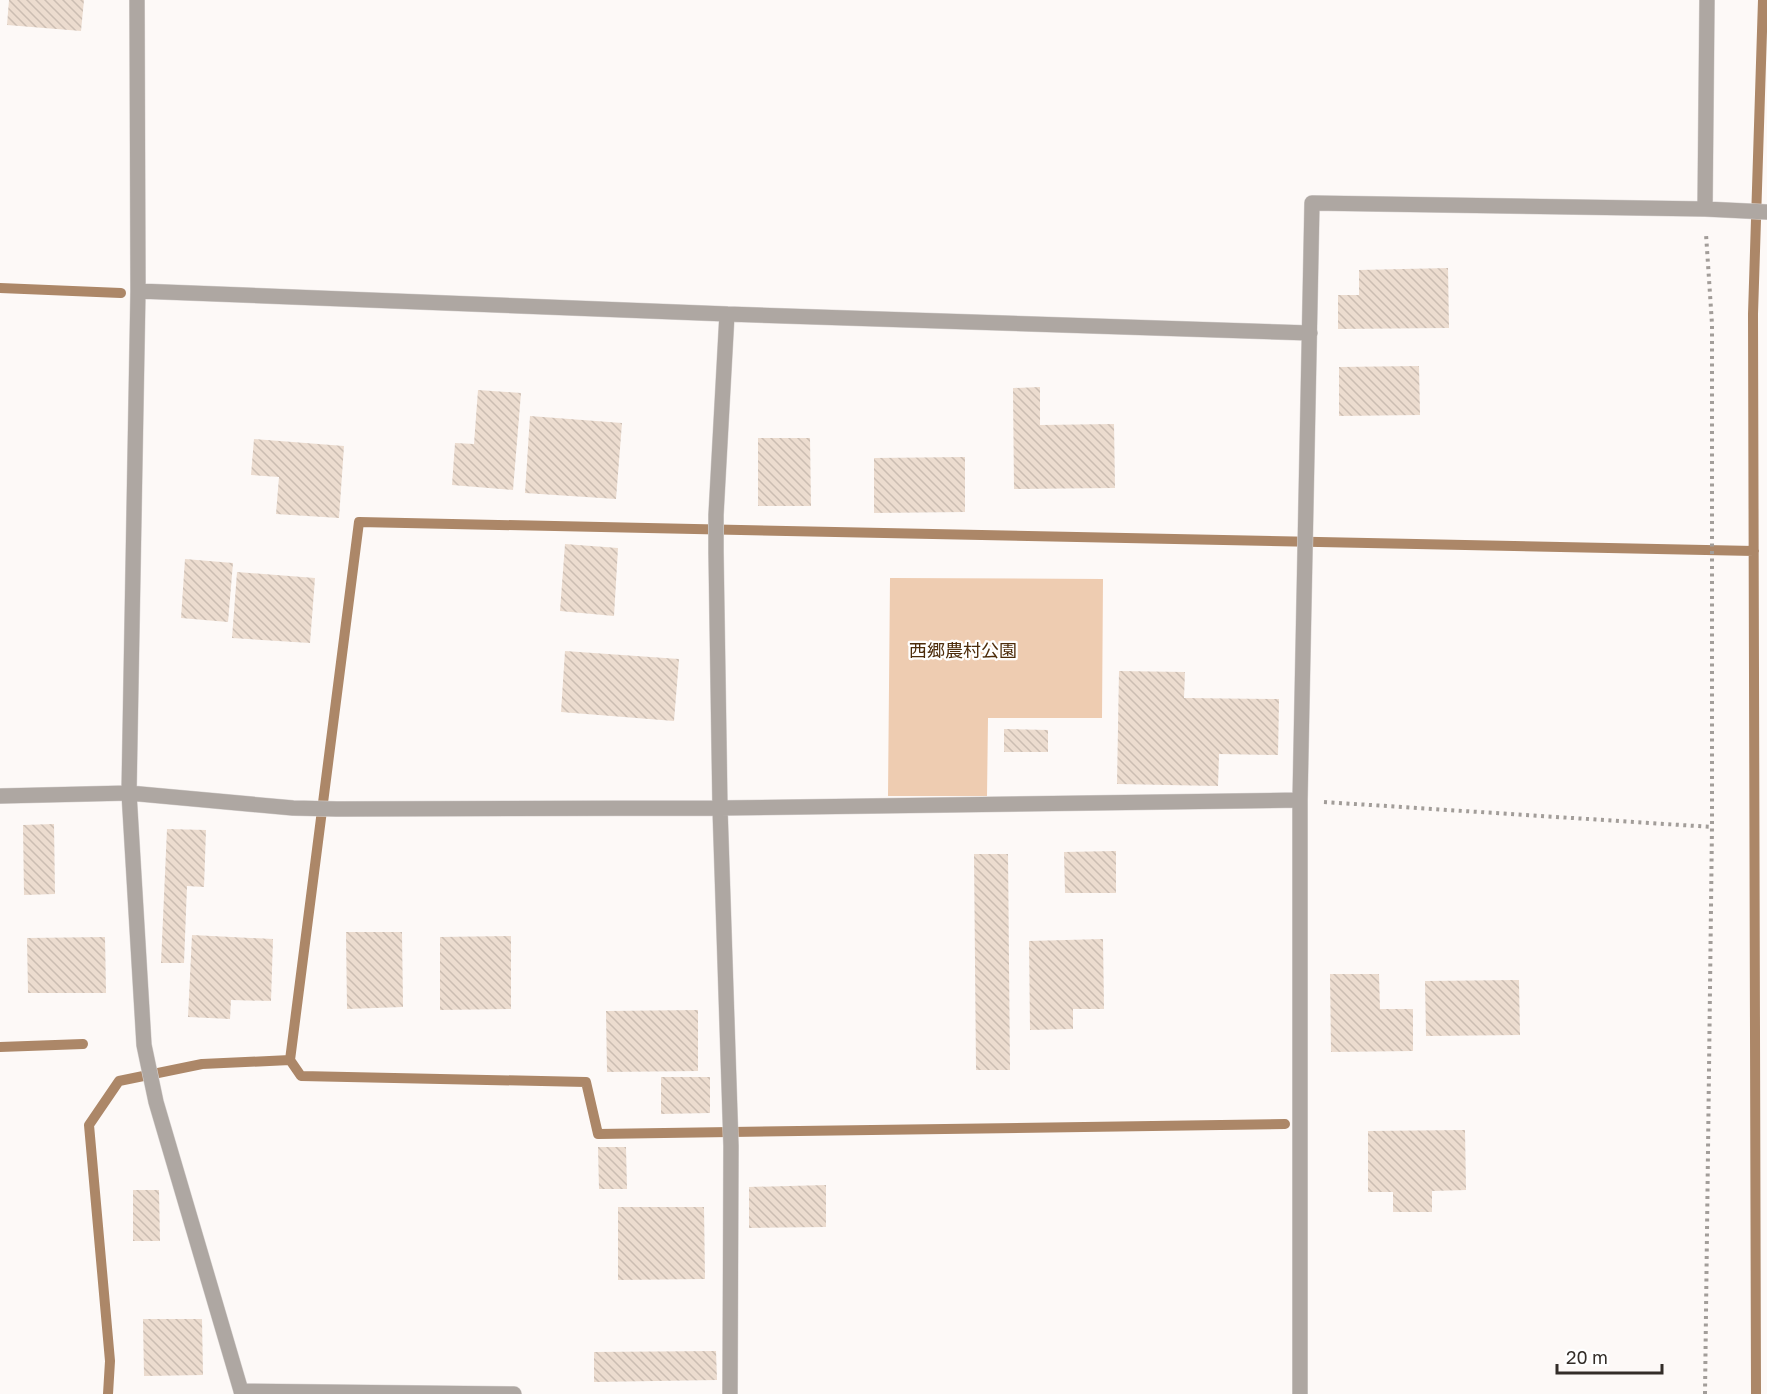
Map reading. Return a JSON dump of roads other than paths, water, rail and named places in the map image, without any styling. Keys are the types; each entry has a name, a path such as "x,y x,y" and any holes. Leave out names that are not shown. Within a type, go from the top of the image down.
{"street":[{"path":"137,0 138,291 129,793 145,1047 156,1102 242,1392 514,1394"},
{"path":"1705,209 1707,0"},
{"path":"1300,1394 1300,800 1312,203 1767,212"},
{"path":"138,291 727,314 1310,333"},
{"path":"727,314 716,552 720,808 731,1146 730,1394"},
{"path":"0,796 129,793 293,808 337,809 720,808 1300,800"}],"waterway":[{"path":"1756,1394 1753,314 1763,0"},
{"path":"0,288 121,293"},
{"path":"108,1394 110,1361 89,1125 119,1081 202,1064 290,1060 359,522 1754,551"},
{"path":"0,1047 83,1044"},
{"path":"290,1060 301,1076 586,1082 598,1134 1285,1124"}],"park label":[{"name":"西郷農村公園","path":"963,651"}]}
